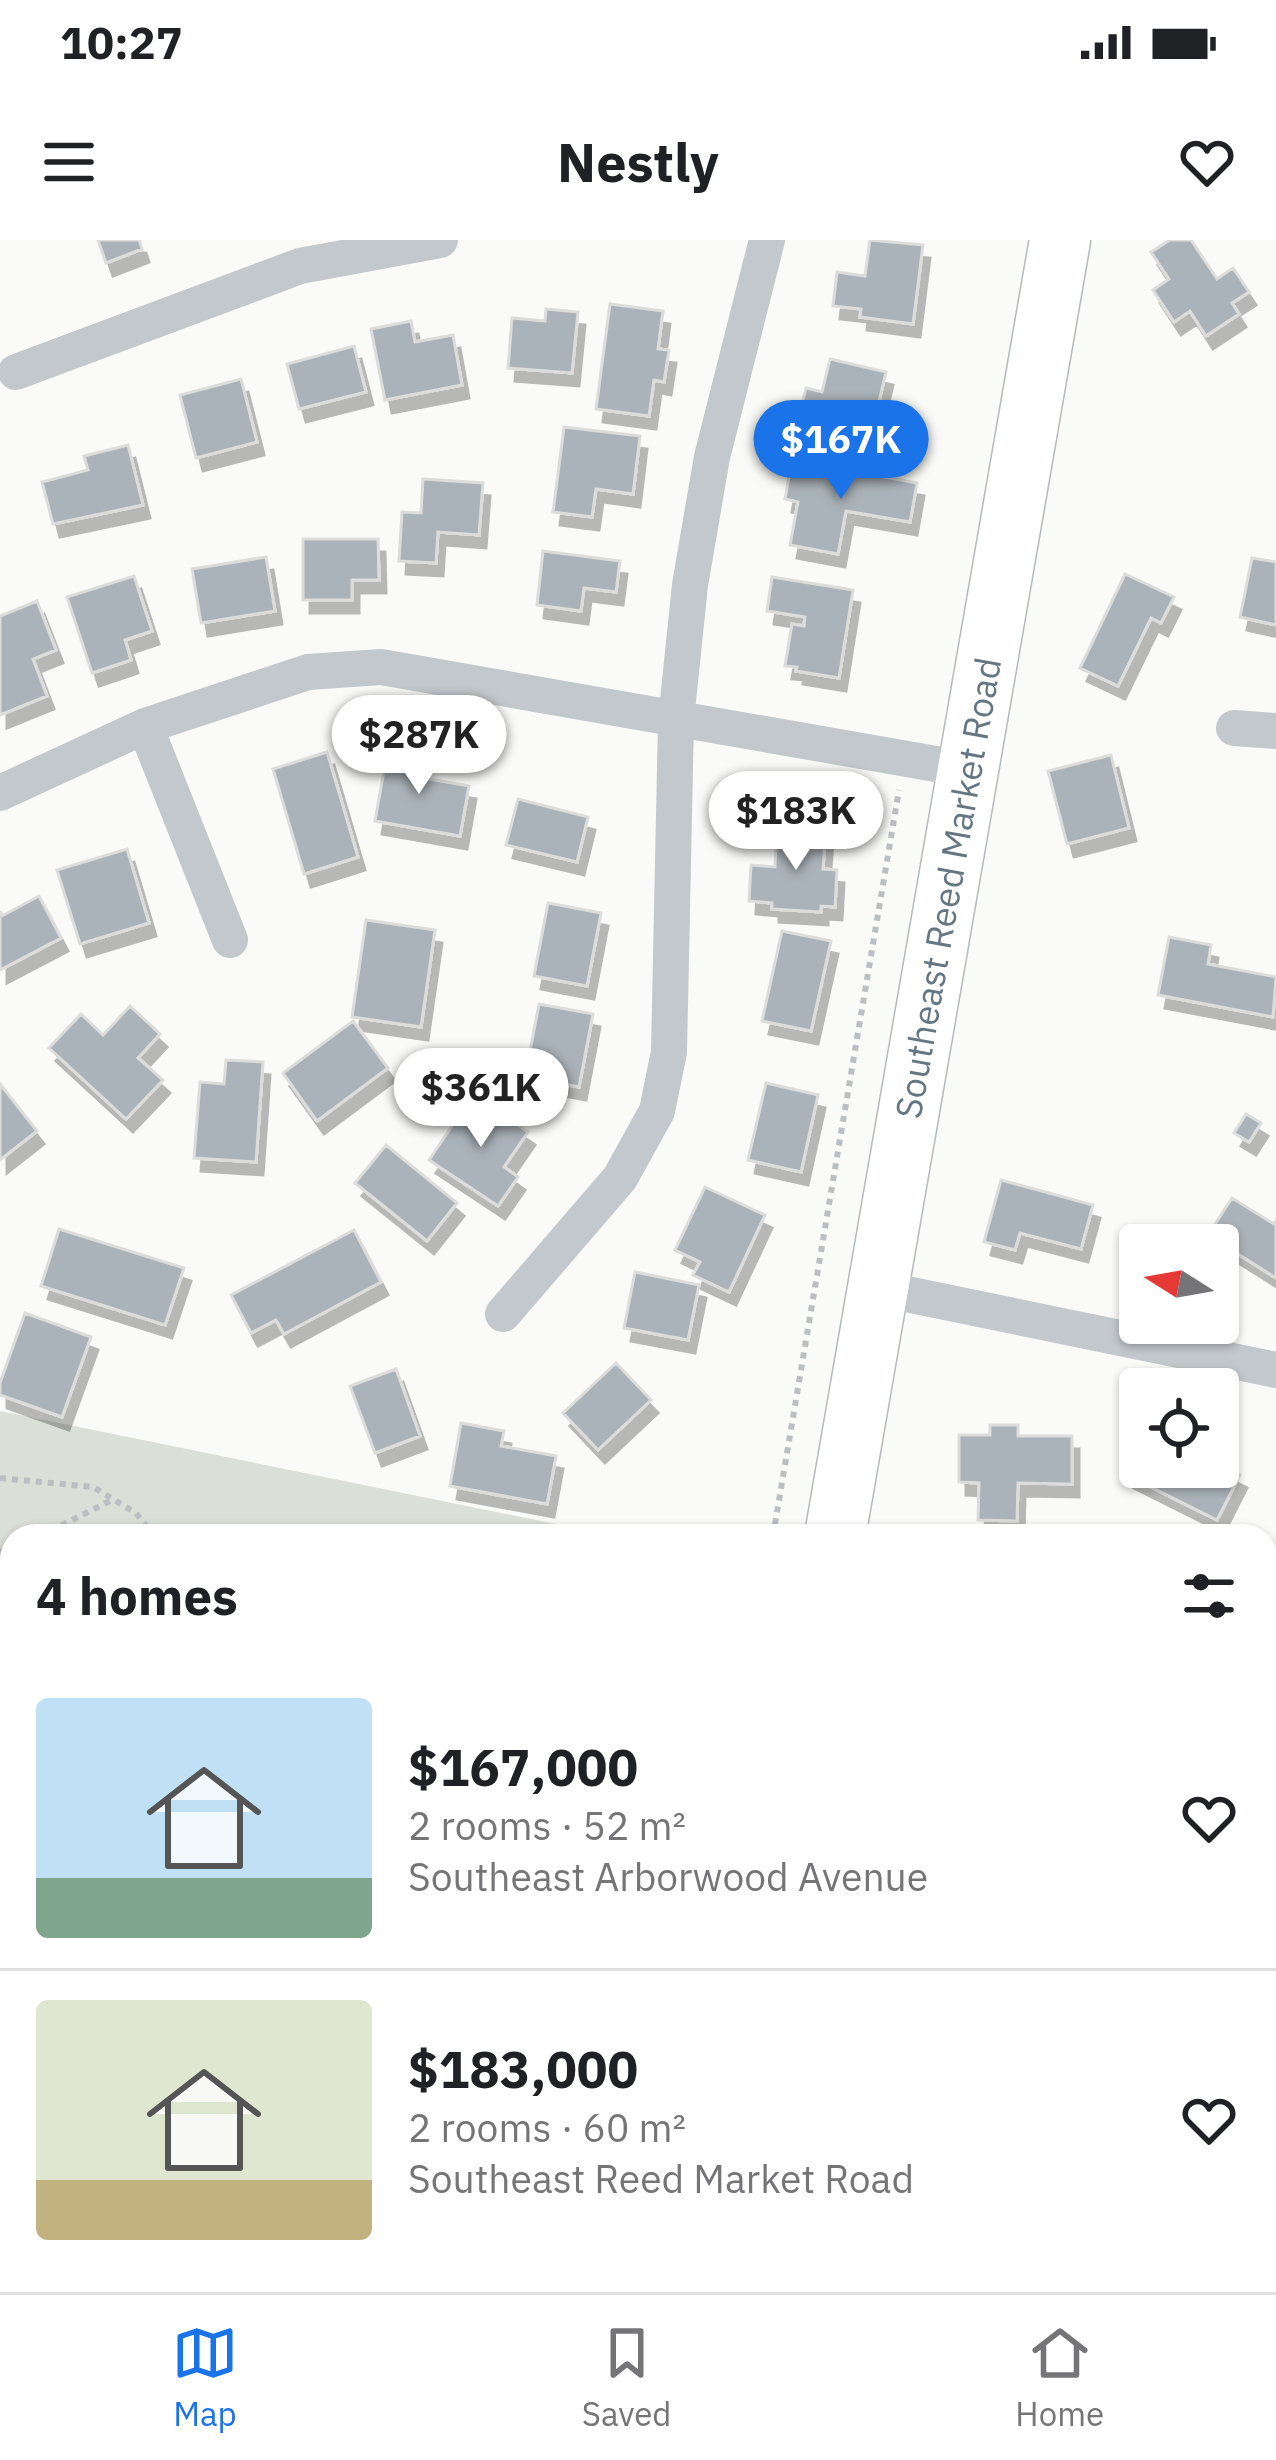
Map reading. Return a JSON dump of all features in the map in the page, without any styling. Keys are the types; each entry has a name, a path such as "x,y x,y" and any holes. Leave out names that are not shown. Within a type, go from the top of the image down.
{"main road":[{"name":"Southeast Reed Market Road","path":"809,1524 1026,240"},
{"name":"Southeast Reed Market Road","path":"838,1524 877,1288 934,774 1060,240"}],"street":[{"path":"16,372 300,266 440,240"},
{"path":"503,1314 620,1178 657,1112 669,1052 676,720 690,585 755,241"},
{"path":"0,793 146,726 308,672 381,667 676,720 934,774"},
{"path":"146,726 230,940"},
{"path":"1234,728 1276,731"},
{"path":"877,1288 1276,1370"}],"path":[{"path":"775,1524 934,774"},
{"path":"0,1478 93,1487 136,1513 145,1524"},
{"path":"64,1524 113,1499"}],"shaded area":[{"path":"0,1411 556,1524 0,1524"}],"building":[{"path":"98,240 139,240 142,249 106,263"},
{"path":"870,240 923,245 913,324 860,317 861,309 833,306 837,272 865,276"},
{"path":"1170,240 1191,240 1217,279 1233,268 1249,292 1232,303 1239,314 1206,336 1190,311 1174,322 1153,290 1169,279 1151,252"},
{"path":"610,304 663,311 658,349 669,350 664,382 654,380 649,416 596,409"},
{"path":"546,309 578,312 572,373 508,368 512,318 545,321"},
{"path":"411,321 415,342 453,335 462,385 385,400 371,329"},
{"path":"354,346 366,392 299,409 287,364"},
{"path":"830,359 886,372 869,443 797,426 806,388 822,392"},
{"path":"241,379 257,442 196,458 180,395"},
{"path":"564,427 640,436 633,494 596,489 592,517 553,512"},
{"path":"128,445 143,505 53,524 42,482 88,470 84,456"},
{"path":"792,460 917,483 910,522 846,511 838,554 790,545 798,502 785,499"},
{"path":"423,479 483,483 479,535 438,532 436,563 399,561 402,512 421,513"},
{"path":"303,539 378,539 379,580 352,580 352,600 303,600"},
{"path":"543,551 620,561 616,592 584,588 581,611 537,605"},
{"path":"266,557 275,611 201,623 192,569"},
{"path":"1252,558 1276,562 1276,625 1240,617"},
{"path":"1125,574 1174,597 1161,623 1151,618 1118,686 1080,668"},
{"path":"134,576 152,631 125,640 131,660 92,673 67,597"},
{"path":"772,577 853,590 839,678 785,666 792,624 804,626 805,617 767,611"},
{"path":"37,601 56,650 33,659 47,696 0,715 0,616"},
{"path":"388,748 422,754 418,777 469,786 460,836 375,821"},
{"path":"327,752 358,857 304,874 273,769"},
{"path":"1111,755 1129,828 1067,844 1048,771"},
{"path":"518,799 588,817 577,862 506,845"},
{"path":"777,825 826,828 823,869 837,870 835,907 821,906 821,912 772,909 772,903 749,901 751,865 775,867"},
{"path":"127,849 149,923 80,944 57,870"},
{"path":"39,896 61,938 0,970 0,911 2,916"},
{"path":"548,903 601,913 587,986 534,976"},
{"path":"366,920 435,930 421,1027 352,1017"},
{"path":"782,931 831,941 811,1031 762,1021"},
{"path":"1169,937 1211,945 1208,964 1276,977 1273,1017 1158,995"},
{"path":"539,1004 593,1014 579,1087 525,1077"},
{"path":"130,1006 160,1034 138,1058 163,1080 126,1119 49,1048 81,1014 103,1035"},
{"path":"353,1021 388,1068 317,1121 283,1073"},
{"path":"226,1060 263,1062 256,1162 194,1158 200,1082 224,1084"},
{"path":"766,1083 818,1095 801,1172 748,1160"},
{"path":"0,1084 37,1131 0,1160"},
{"path":"473,1095 528,1132 504,1167 518,1177 498,1206 429,1160"},
{"path":"1246,1114 1261,1123 1249,1142 1234,1133"},
{"path":"386,1145 457,1203 427,1241 355,1183"},
{"path":"1001,1180 1093,1205 1081,1249 1020,1233 1015,1250 984,1242"},
{"path":"705,1187 765,1215 729,1292 693,1275 700,1262 675,1250"},
{"path":"1232,1198 1276,1221 1276,1278 1239,1255 1239,1224 1215,1224"},
{"path":"59,1229 184,1268 165,1325 41,1286"},
{"path":"354,1230 381,1282 284,1334 276,1320 251,1333 231,1295"},
{"path":"635,1272 699,1285 688,1340 624,1328"},
{"path":"25,1313 91,1337 62,1417 0,1395"},
{"path":"616,1363 651,1400 598,1450 563,1413"},
{"path":"396,1369 420,1436 375,1453 350,1386"},
{"path":"461,1423 504,1431 501,1446 556,1456 547,1504 450,1486"},
{"path":"990,1425 1018,1425 1018,1436 1072,1436 1072,1484 1018,1483 1017,1521 978,1520 979,1483 959,1482 959,1435 990,1435"},
{"path":"1153,1488 1233,1488 1217,1520"}]}
